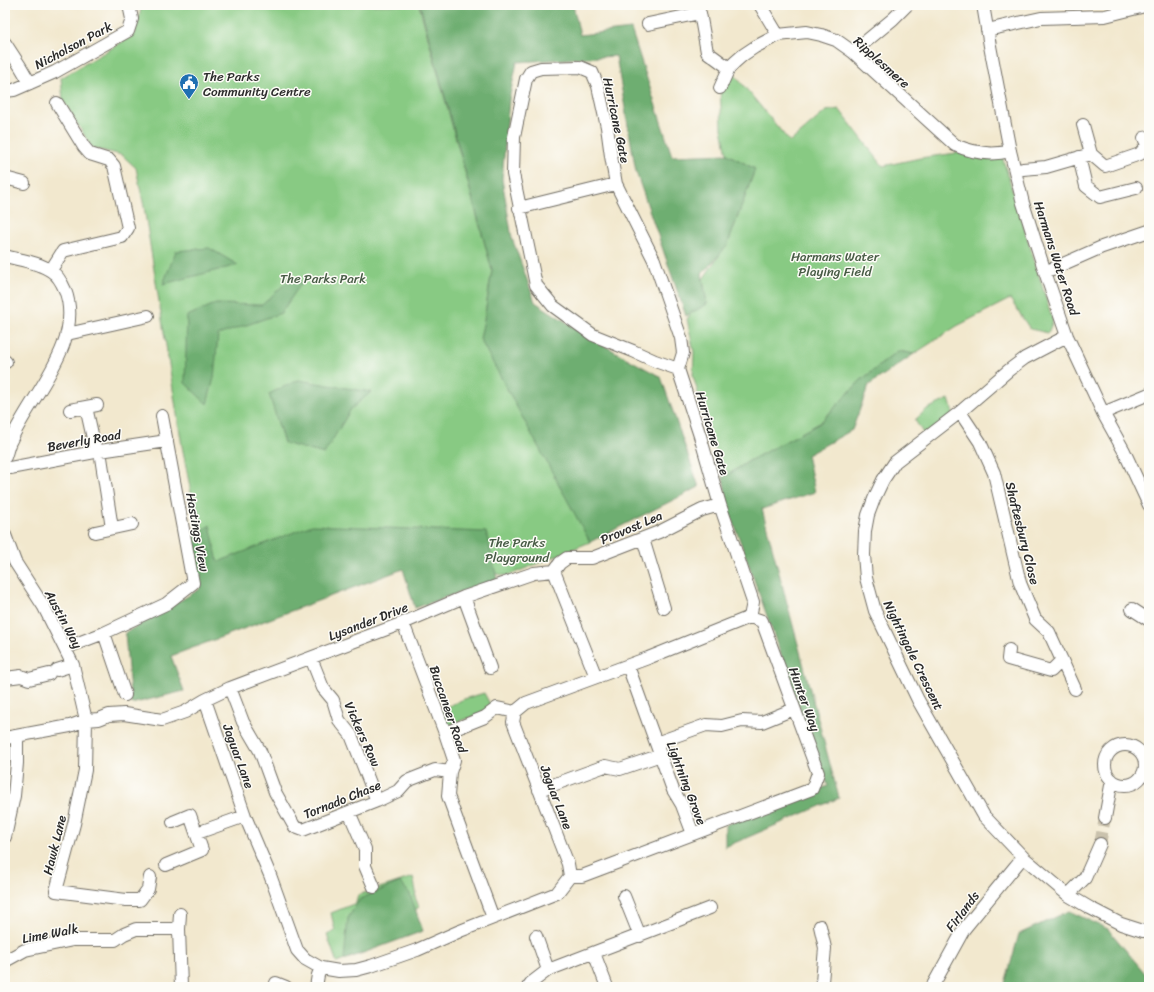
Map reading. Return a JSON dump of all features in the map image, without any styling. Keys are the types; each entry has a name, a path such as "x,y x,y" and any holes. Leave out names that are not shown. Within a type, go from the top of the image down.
{"street":[{"name":"Nicholson Park","path":"5,91 14,90 68,65 128,31 132,19 129,5"},
{"path":"760,5 778,35"},
{"path":"853,52 894,19 906,5"},
{"name":"Harmans Water Road","path":"983,5 1010,151 1044,272 1067,336 1103,413 1124,451 1149,505"},
{"path":"987,30 1041,18 1105,16 1149,5"},
{"path":"648,24 700,13 707,52 729,68"},
{"name":"Ripplesmere","path":"720,88 729,68 743,55 767,40 778,35 807,32 821,35 836,40 853,52 955,145 964,150 979,153 1001,153 1010,151"},
{"path":"5,44 30,83"},
{"name":"Hurricane Gate","path":"678,369 655,362 633,351 593,335 552,306 536,285 513,174 514,137 526,79 531,71 541,68 580,67 592,72 598,86 607,127 616,184 654,260 681,338 683,353 678,369 700,436 720,505"},
{"path":"50,270 63,251 122,237 128,228 114,166 109,160 90,154 84,147 57,103"},
{"path":"1083,125 1091,154 1105,166 1140,154 1147,145 1144,138 1149,137"},
{"path":"1015,171 1046,167 1091,154"},
{"path":"1079,157 1086,186 1100,197 1136,188"},
{"path":"5,178 24,183"},
{"path":"519,208 616,184"},
{"path":"1044,272 1102,247 1149,231"},
{"path":"5,256 42,266 57,275 61,281 68,300 70,312 67,334 54,365 10,440 5,457"},
{"path":"67,334 148,316"},
{"name":"Nightingale Crescent","path":"1067,336 1025,358 960,412 895,462 874,499 868,515 865,531 864,555 866,578 875,611 922,706 984,816 1023,857 1068,895 1121,924 1143,931 1149,931"},
{"path":"1103,413 1149,394"},
{"path":"70,410 91,406 112,528"},
{"name":"Shaftesbury Close","path":"960,412 980,442 994,473 1020,583 1032,612 1035,619 1049,632 1075,689"},
{"name":"Hastings View","path":"65,648 104,633 166,604 193,583 162,416"},
{"name":"Beverly Road","path":"5,467 10,468 167,441"},
{"path":"445,733 485,717 497,708 515,712 526,703 628,666 750,617 753,602 720,505"},
{"name":"Provost Lea","path":"554,571 560,562 567,558 592,558 643,539 702,510 720,505"},
{"path":"95,532 132,524"},
{"name":"Austin Way","path":"5,535 14,562 44,607 73,665 86,720"},
{"path":"643,539 664,608"},
{"path":"554,571 596,677"},
{"name":"Lysander Drive","path":"11,737 70,726 86,720 99,719 109,715 124,714 162,720 185,712 230,688 403,623 464,597 534,573 554,571"},
{"path":"464,597 490,668"},
{"path":"1132,609 1149,620"},
{"name":"Hunter Way","path":"693,834 812,789 818,773 762,622 750,617"},
{"name":"Buccaneer Road","path":"403,623 454,760 450,772 448,796 493,918"},
{"path":"104,633 125,695"},
{"path":"1009,650 1008,659 1051,672 1062,660"},
{"name":"Vickers Row","path":"311,658 323,688 333,700 339,720 351,735 376,802"},
{"path":"6,678 21,676 29,679 73,665"},
{"name":"Lightning Grove","path":"570,876 582,876 693,834 682,805 673,790 628,666"},
{"name":"Tornado Chase","path":"230,688 243,722 260,752 275,792 296,826 303,830 376,802 398,791 407,781 435,770 450,772"},
{"name":"Jaguar Lane","path":"205,700 245,816 270,875 297,950 306,959 321,968 338,971 356,970 417,950 460,931 557,893 570,876 568,864 513,722 515,712"},
{"path":"656,743 706,725 722,726 742,720 762,722 794,709"},
{"name":"Hawk Lane","path":"86,720 85,770 74,824 56,891 126,900 140,900 148,889 150,877"},
{"path":"5,837 14,796 17,763 11,737"},
{"path":"539,790 604,766 620,770 661,755"},
{"path":"1105,818 1112,780"},
{"path":"349,812 366,849 365,866 374,887"},
{"path":"166,865 202,850 190,815 173,822"},
{"path":"197,833 245,816"},
{"path":"1068,895 1085,878 1100,844"},
{"name":"Firlands","path":"932,987 964,929 1023,857"},
{"path":"624,896 640,936"},
{"path":"528,987 548,970 594,954 710,908"},
{"path":"180,914 179,929 181,987"},
{"path":"820,926 825,948 822,982 820,987"},
{"name":"Lime Walk","path":"5,961 25,950 73,940 115,940 136,929 179,929"},
{"path":"536,936 548,970"},
{"path":"594,954 607,987"},
{"path":"316,987 321,968"}],"green space":[{"name":"The Parks Park","path":"148,5 419,5 492,270 485,314 590,542 507,576 313,534 206,571 182,446 144,207 136,168 122,155 92,148 63,100 61,78 134,35 141,9"},
{"path":"420,5 573,5 580,35 631,29 672,156 727,154 755,169 727,246 702,274 707,304 686,316 636,172 616,56 517,62 509,100 502,179 512,238 535,302 594,340 661,377 699,487 590,542 480,339 492,270"},
{"name":"Harmans Water Playing Field","path":"729,68 790,142 826,111 839,109 883,166 920,158 971,151 1001,153 1053,321 1048,333 1030,329 1010,299 957,326 914,354 898,351 860,381 820,423 749,461 723,478 693,376 694,352 687,319 692,312 707,304 703,279 729,241 755,169 727,154 722,129 720,88"},
{"path":"209,248 238,265 163,284 176,251"},
{"path":"289,280 302,282 281,313 218,335 214,378 207,404 185,383 187,316 215,304 262,305"},
{"path":"898,351 914,354 869,385 852,430 807,455 815,492 762,509 839,798 725,847 725,825 828,786 729,510 723,478 749,461 820,423 860,381"},
{"path":"298,380 371,392 351,409 324,454 284,443 269,394"},
{"path":"949,399 954,416 926,438 915,420 927,409"},
{"path":"210,525 218,562 312,525 486,532 497,579 415,608 403,569 171,656 184,691 131,704 125,633 200,589 190,540"},
{"path":"484,693 490,704 489,708 478,715 449,725 440,710 464,699"},
{"path":"413,877 416,891 415,897 419,907 414,911 420,929 337,963 327,935 335,931 331,913 356,903 358,895"},
{"path":"400,882 410,894 423,931 344,960 348,918 360,899"},
{"path":"1069,911 1108,929 1149,978 1149,987 1004,987 1019,934"}],"tunnel":[{"path":"1100,844 1105,818"}],"place":[{"name":"The Parks Community Centre","path":"189,100"}],"park label":[{"name":"The Parks Playground","path":"517,550"}]}
